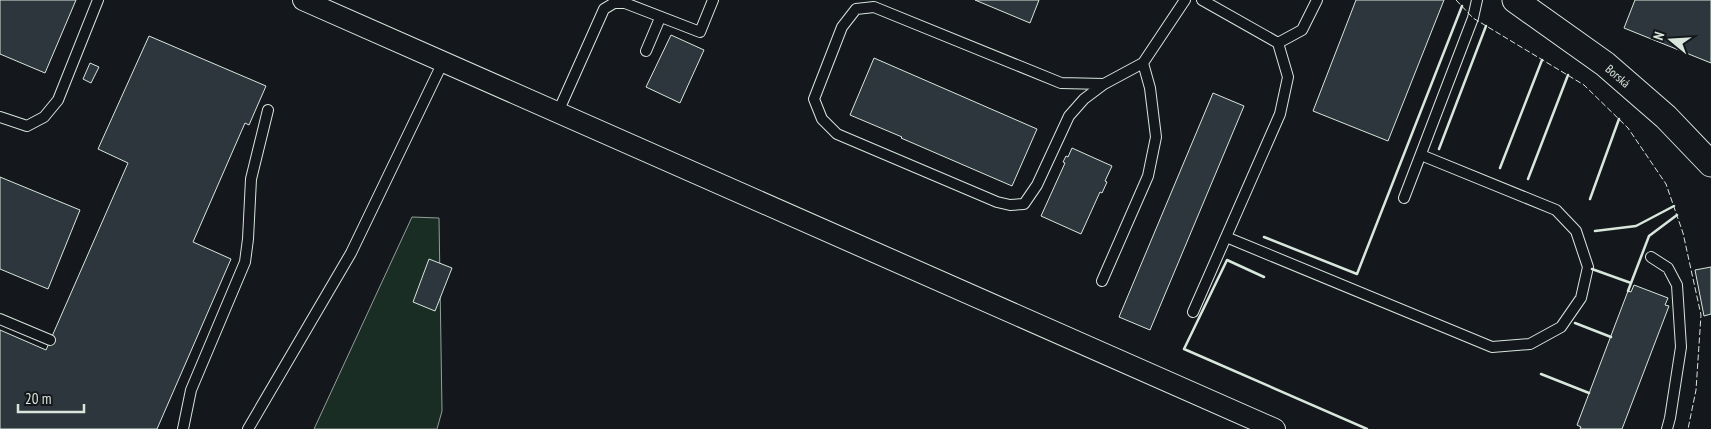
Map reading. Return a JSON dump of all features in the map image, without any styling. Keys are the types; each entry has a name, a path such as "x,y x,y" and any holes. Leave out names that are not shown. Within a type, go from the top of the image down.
{"street":[{"path":"302,0 1275,429"},
{"name":"Borská","path":"1515,0 1605,64 1666,117 1711,164"}],"lane":[{"path":"0,117 27,126 44,117 58,100 98,0"},
{"path":"558,112 604,9 614,3 624,3 700,32 713,0"},
{"path":"1104,84 1061,83 874,7 856,9 842,27 814,99 822,119 837,134 997,202 1010,205 1024,204 1037,185 1069,116 1084,99 1104,84 1143,63 1184,0"},
{"path":"1193,312 1280,114 1288,77 1278,43 1202,0"},
{"path":"1278,43 1302,30 1317,0"},
{"path":"1404,198 1473,18 1477,0"},
{"path":"646,51 660,18"},
{"path":"248,429 351,253 443,62"},
{"path":"1102,281 1148,176 1156,137 1150,88 1143,63"},
{"path":"183,429 191,390 245,262 251,179 268,110"},
{"path":"1226,237 1492,347 1530,344 1562,327 1581,298 1588,267 1576,231 1556,210 1421,155"},
{"path":"1651,257 1668,268 1677,285 1681,347 1667,429"},
{"path":"0,318 50,340"}],"green space":[{"path":"412,217 439,218 442,411 437,429 314,429"}],"building":[{"path":"0,0 76,0 45,73 0,54"},
{"path":"975,0 1039,0 1030,23"},
{"path":"1356,0 1444,0 1388,141 1313,111"},
{"path":"1635,0 1711,0 1711,63 1624,28"},
{"path":"671,35 704,50 680,103 646,87"},
{"path":"149,36 266,86 249,125 245,123 193,242 231,259 157,429 0,429 0,330 46,350 128,163 98,149"},
{"path":"874,58 1037,129 1012,186 850,115"},
{"path":"90,63 99,67 91,83 83,79"},
{"path":"1213,93 1244,106 1150,330 1119,317"},
{"path":"1072,148 1112,166 1102,193 1100,192 1081,234 1041,216 1065,163 1063,162 1066,156 1068,157"},
{"path":"0,177 80,210 48,289 0,269"},
{"path":"429,259 452,268 435,311 413,302"},
{"path":"1711,267 1711,314 1704,316 1695,270"},
{"path":"1634,285 1668,298 1665,305 1669,306 1622,429 1580,429 1581,427 1577,425 1628,291 1631,292"}],"fence":[{"path":"1456,0 1473,18 1584,85 1628,128 1666,184 1683,233 1701,315 1696,390 1688,429"}],"wall":[{"path":"1264,237 1357,274 1462,6"},
{"path":"1439,149 1486,26"},
{"path":"1500,168 1542,60"},
{"path":"1528,179 1568,75"},
{"path":"1590,199 1619,119"},
{"path":"1595,231 1636,226 1674,206"},
{"path":"1628,291 1649,236 1677,215"},
{"path":"1264,277 1227,260 1184,349 1367,429"},
{"path":"1592,269 1631,283"},
{"path":"1575,323 1611,337"},
{"path":"1541,374 1589,393"}]}
